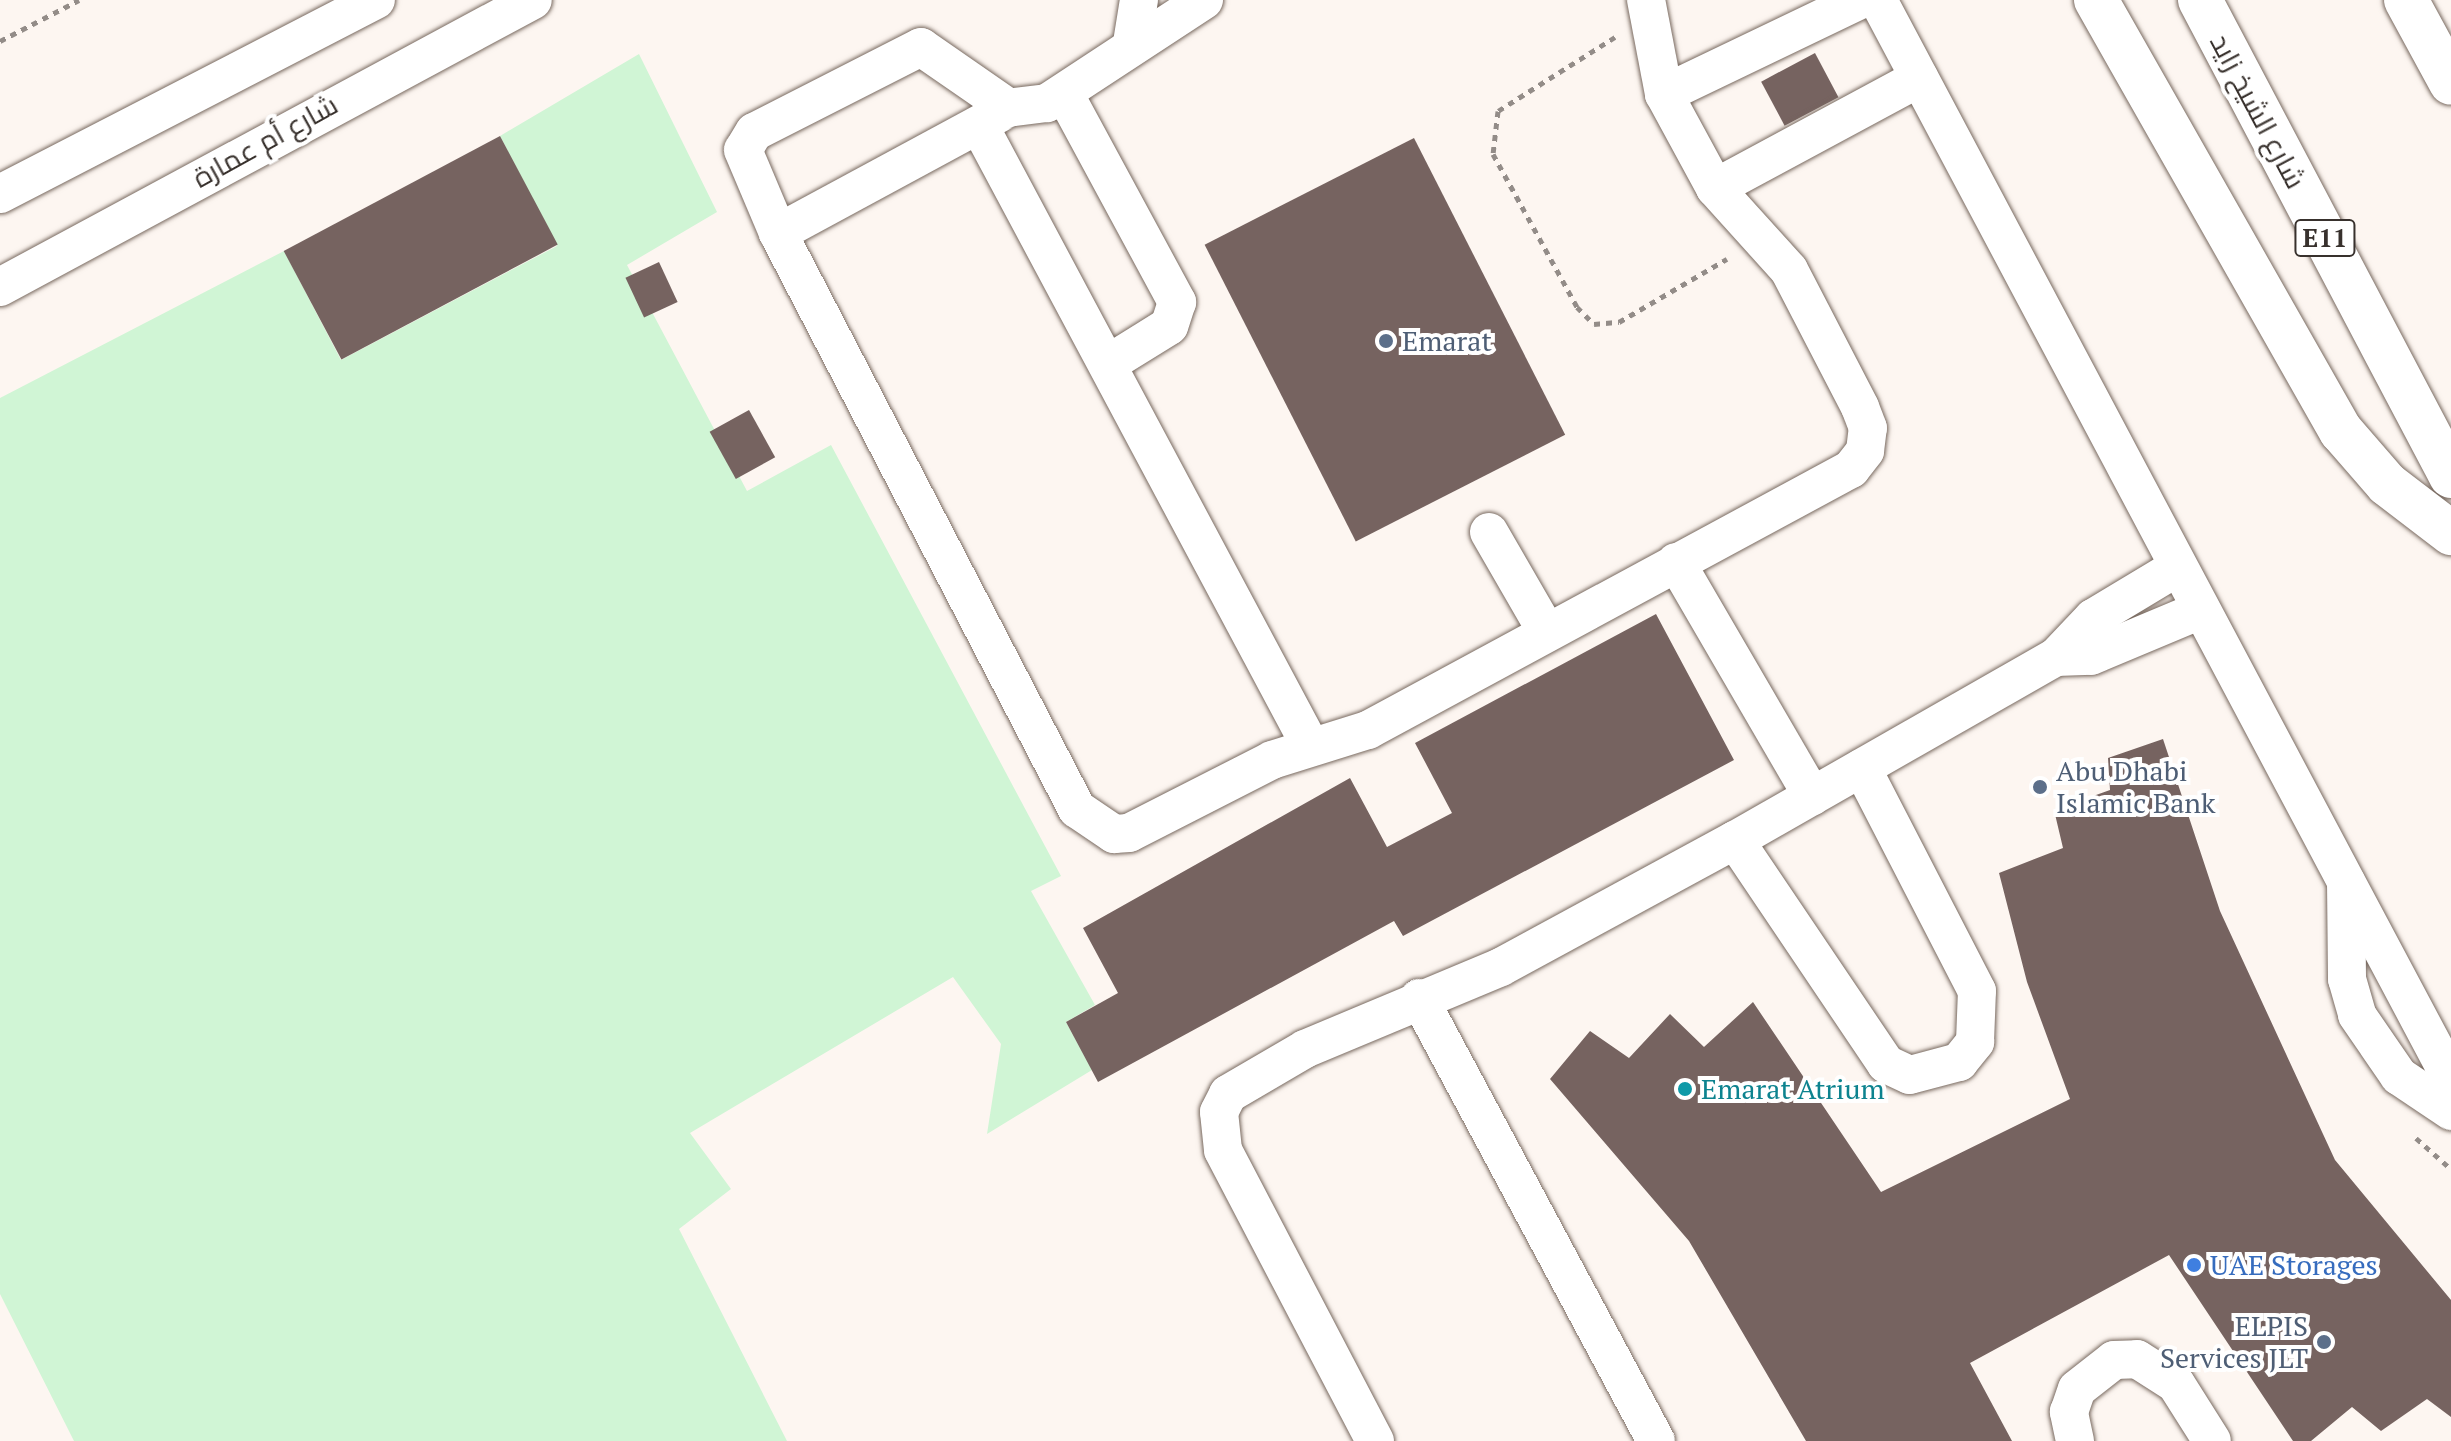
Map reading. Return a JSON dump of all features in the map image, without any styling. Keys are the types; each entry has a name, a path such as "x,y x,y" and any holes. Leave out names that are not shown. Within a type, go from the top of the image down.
{"highway":[{"path":"2096,0 2341,431 2387,484 2451,533"},
{"name":"شارع الشيخ زايد","path":"2200,0 2451,476"},
{"path":"2406,0 2451,83"}],"street":[{"path":"0,194 376,0"},
{"name":"شارع أم عمارة","path":"0,287 533,0"},
{"path":"1132,43 1139,0"},
{"path":"778,233 994,116 1064,93 1132,43 1204,0"},
{"path":"1664,94 1860,0"},
{"path":"1878,0 2451,1079"},
{"path":"1311,747 1111,362 994,116 921,47 754,132 745,162 778,233 1086,821 1129,833 1235,776 1311,747 1368,730 1545,629 1851,469 1865,451 1868,428 1860,407 1765,236 1715,188 1664,94 1648,8"},
{"path":"1715,188 1919,78"},
{"path":"1064,93 1177,302 1169,326 1111,362"},
{"path":"1489,532 1545,629"},
{"path":"1676,562 1812,796"},
{"path":"1375,1441 1223,1150 1219,1112 1242,1082 1419,998 1501,967 1735,840 2056,657 2093,618 2178,567"},
{"path":"2056,657 2091,656 2201,610"},
{"path":"1735,840 1886,1064 1910,1075 1959,1062 1979,1029 1977,991 1862,768"},
{"path":"2346,879 2347,979 2357,1015 2399,1076 2451,1111"},
{"path":"1419,998 1656,1441"},
{"path":"2075,1441 2069,1412 2077,1389 2114,1360 2137,1359 2176,1384 2212,1441"}],"path":[{"path":"0,41 79,0"},
{"path":"1648,8 1509,101 1491,125 1493,154 1577,307 1594,324 1619,322 1765,236"}],"green space":[{"path":"639,54 717,212 627,265 747,491 831,445 1061,876 1031,891 1095,1005 1066,1022 1092,1070 987,1134 1001,1044 953,977 690,1133 731,1189 679,1229 787,1441 74,1441 0,1294 0,398 284,251 341,360 557,246 500,136"}],"building":[{"path":"1815,53 1838,97 1785,126 1761,82"},
{"path":"500,136 558,245 341,360 284,251"},
{"name":"Emarat","path":"1414,138 1565,435 1356,541 1205,245"},
{"path":"659,262 678,302 644,318 625,278"},
{"path":"749,410 775,457 736,479 710,432"},
{"path":"1656,614 1734,760 1403,936 1394,921 1098,1082 1066,1022 1118,993 1083,928 1350,778 1387,847 1452,813 1415,743"},
{"name":"Emarat Atrium","path":"2163,739 2220,911 2335,1160 2451,1300 2451,1417 2427,1399 2381,1431 2352,1407 2311,1441 2293,1441 2169,1255 1970,1363 2012,1441 1806,1441 1689,1241 1550,1079 1590,1031 1629,1058 1670,1014 1704,1047 1753,1002 1881,1192 2070,1099 2027,982 1999,873 2063,848 2054,810 2110,790 2108,758"}],"place":[{"name":"Emarat","path":"1386,341"},
{"name":"Abu Dhabi Islamic Bank","path":"2040,787"},
{"name":"Emarat Atrium","path":"1685,1089"},
{"name":"UAE Storages","path":"2194,1265"},
{"name":"ELPIS Services JLT","path":"2324,1342"}]}
